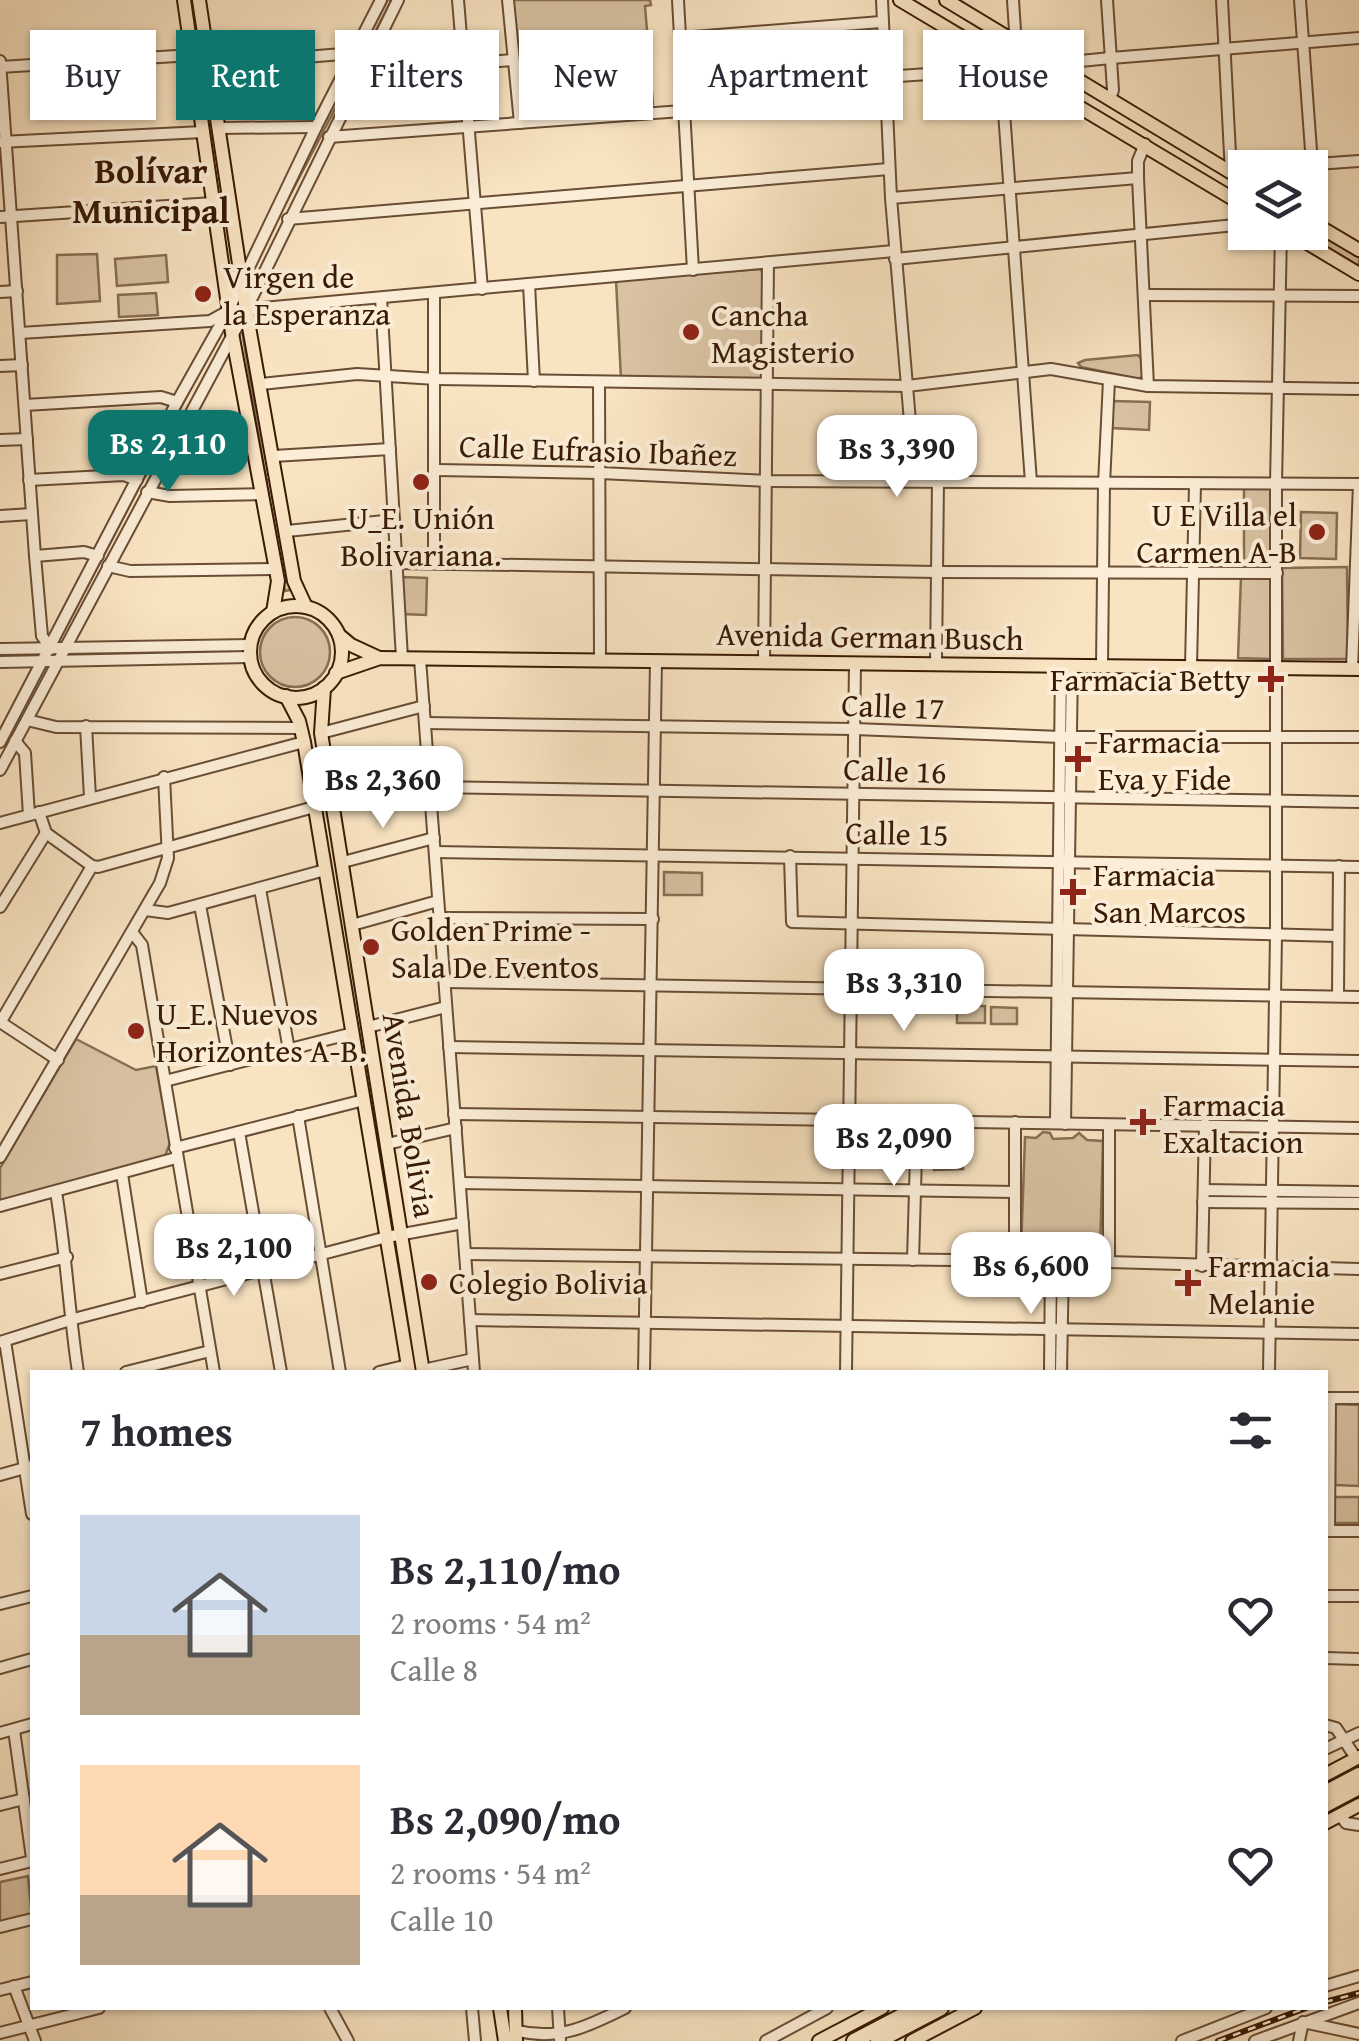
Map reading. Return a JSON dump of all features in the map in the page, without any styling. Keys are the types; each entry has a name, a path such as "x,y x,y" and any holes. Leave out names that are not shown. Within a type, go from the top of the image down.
{"highway":[{"path":"1328,1791 1359,1775"},
{"path":"1328,1803 1359,1787"},
{"path":"854,2041 913,2010"},
{"path":"878,2041 937,2010"}],"main road":[{"path":"184,0 188,30"},
{"path":"199,0 204,30"},
{"path":"900,0 946,30"},
{"path":"946,0 996,30"},
{"path":"1084,84 1228,166"},
{"path":"1084,109 1228,195"},
{"path":"201,120 228,312 275,569 277,592 273,612"},
{"path":"219,120 246,310 294,581 306,608"},
{"path":"1328,231 1359,250"},
{"path":"1319,250 1359,274"},
{"path":"292,606 306,608 324,616 338,635 342,653 336,673 324,688 306,696 286,696 262,682 250,651 258,626 273,612 292,606"},
{"name":"Avenida German Busch","path":"338,635 350,646 380,658"},
{"name":"Avenida German Busch","path":"336,673 380,658 1356,669"},
{"name":"Avenida Bolivia","path":"324,688 321,733 387,1144 394,1236"},
{"name":"Avenida Bolivia","path":"286,696 302,735 364,1100 394,1236 416,1370"},
{"path":"1328,1773 1358,1758"},
{"path":"1328,1822 1359,1805"},
{"path":"500,2010 506,2041"},
{"path":"516,2010 519,2038"},
{"path":"819,2041 878,2010"},
{"path":"912,2041 971,2010"}],"street":[{"path":"366,30 382,0"},
{"path":"383,30 398,0"},
{"path":"458,0 460,30"},
{"path":"508,0 520,123"},
{"path":"678,0 680,30"},
{"path":"881,30 882,0"},
{"path":"1013,0 1015,30"},
{"path":"1107,0 1110,100"},
{"path":"1222,0 1234,150"},
{"path":"1300,0 1311,150"},
{"path":"781,30 881,22"},
{"path":"1084,61 1359,38"},
{"path":"51,649 42,636 34,556 17,291 5,217 0,65 176,56"},
{"path":"499,61 513,60"},
{"path":"1,737 228,312 335,90"},
{"path":"329,137 673,112"},
{"path":"0,770 246,310 338,120"},
{"path":"466,120 482,288"},
{"path":"685,120 692,270"},
{"path":"887,120 915,480"},
{"path":"1006,120 1031,482"},
{"path":"220,128 316,126"},
{"path":"3,142 203,132"},
{"path":"1145,144 1138,161 1138,178 1148,386"},
{"path":"1328,163 1359,160"},
{"path":"288,219 889,169"},
{"path":"891,198 1138,178"},
{"path":"5,217 213,204"},
{"path":"20,333 210,322 228,312 246,310 768,263 1014,248 1228,226"},
{"path":"1269,1370 1280,250"},
{"path":"764,662 768,263"},
{"path":"530,284 534,381"},
{"path":"0,292 17,291"},
{"path":"434,293 434,564"},
{"path":"1144,295 1359,296"},
{"path":"381,298 402,658"},
{"path":"0,366 22,365"},
{"path":"260,384 321,376 385,375 906,386 1023,372 1071,371 1148,386 1359,390"},
{"path":"1102,666 1104,484 1110,380"},
{"path":"599,382 600,660"},
{"path":"25,405 161,397 177,402"},
{"path":"185,420 248,421"},
{"path":"0,440 26,439"},
{"path":"274,456 390,449"},
{"name":"Calle Eufrasio Ibañez","path":"436,470 767,481 1359,484"},
{"path":"29,480 124,475 137,480"},
{"path":"936,664 938,481"},
{"path":"1191,667 1195,484"},
{"path":"1356,669 1359,484"},
{"path":"147,492 170,496 262,494"},
{"path":"0,516 32,514"},
{"path":"287,531 394,520"},
{"path":"34,556 84,552 98,556"},
{"path":"396,563 1277,573"},
{"path":"108,566 130,571 275,569"},
{"path":"0,649 250,651"},
{"path":"0,662 250,651"},
{"path":"420,659 474,1370"},
{"path":"644,1370 656,661"},
{"path":"846,1370 855,664"},
{"path":"1060,1123 1066,666"},
{"path":"321,733 424,706"},
{"path":"27,720 45,725 265,728 302,735"},
{"name":"Calle 17","path":"425,723 854,728 1066,737 1359,738"},
{"path":"86,726 90,798"},
{"path":"265,728 269,751"},
{"path":"0,823 269,751 302,735"},
{"path":"15,741 22,747 27,764 34,814 46,833 92,866"},
{"path":"0,1157 166,870 164,777"},
{"name":"Calle 16","path":"333,802 430,781 654,791 1359,802"},
{"path":"58,1060 0,1023 92,866 314,807"},
{"path":"0,907 46,833"},
{"path":"343,862 434,838"},
{"name":"Calle 15","path":"435,852 1359,866"},
{"path":"790,856 792,922 1336,936"},
{"path":"1338,996 1339,866"},
{"path":"146,910 168,914 325,870"},
{"path":"260,889 289,1050"},
{"path":"352,926 438,900"},
{"path":"200,904 230,1065"},
{"path":"440,918 652,919"},
{"path":"132,932 142,945 214,1370"},
{"path":"444,982 1359,997"},
{"path":"368,1027 446,1007"},
{"path":"165,1082 352,1033"},
{"path":"450,1047 1359,1061"},
{"path":"0,1206 122,1174 239,1132 364,1100"},
{"path":"454,1114 649,1114 1359,1128"},
{"path":"298,1116 340,1370"},
{"path":"914,1260 917,1120"},
{"path":"1014,1122 1015,1262"},
{"path":"1202,1266 1205,1124"},
{"path":"1109,1126 1109,1262"},
{"path":"387,1144 456,1128"},
{"path":"239,1132 280,1370"},
{"path":"122,1174 142,1302"},
{"path":"460,1182 1014,1192"},
{"path":"56,1192 67,1257 78,1370"},
{"path":"1204,1196 1359,1192"},
{"path":"1271,1196 1359,1203"},
{"path":"0,1475 29,1468 2,1341 322,1254 463,1223"},
{"path":"465,1254 1359,1269"},
{"path":"0,1274 67,1257"},
{"path":"1050,1370 1056,1329 1057,1262"},
{"path":"470,1320 1359,1334"},
{"path":"1056,1329 1061,1370"},
{"path":"134,1370 210,1352"},
{"path":"416,1370 473,1359"},
{"path":"1328,1398 1359,1398"},
{"path":"1328,1531 1359,1531"},
{"path":"0,1604 30,1596"},
{"path":"1328,1596 1359,1596"},
{"path":"1328,1658 1359,1659"},
{"path":"0,1668 30,1660"},
{"path":"0,1733 30,1725"},
{"path":"1328,1726 1336,1728 1358,1758"},
{"path":"14,1730 30,1841"},
{"path":"1328,1747 1359,1734"},
{"path":"0,1805 24,1799"},
{"path":"1340,1816 1346,1823 1359,1825"},
{"path":"0,1869 30,1856"},
{"path":"0,1927 30,1920"},
{"path":"1328,1985 1359,1976"},
{"path":"0,1990 30,1982"},
{"path":"14,1986 35,2041"},
{"path":"1255,2041 1359,2003"},
{"path":"0,2033 91,2010"},
{"path":"331,2010 348,2041"},
{"path":"472,2010 475,2041"},
{"path":"558,2010 560,2039"},
{"path":"519,2038 560,2039 620,2010"},
{"path":"766,2041 824,2010"},
{"path":"1182,2041 1261,2010"},
{"path":"1303,2022 1359,2034"},
{"path":"1299,2041 1303,2022"}],"shaded area":[{"path":"386,0 392,0 376,30 370,30"},
{"path":"513,0 650,0 651,5 645,6 647,30 519,30 519,69"},
{"path":"335,98 335,109 264,245 259,243"},
{"path":"1328,236 1359,254 1359,266 1328,248"},
{"path":"97,254 100,301 57,304 57,255"},
{"path":"166,255 168,282 117,286 115,259"},
{"name":"Cancha Magisterio","path":"760,269 760,382 621,379 616,280"},
{"path":"156,293 158,315 119,317 118,295"},
{"path":"242,331 248,331 270,474 265,475"},
{"path":"210,340 215,342 60,639 58,637"},
{"path":"1138,355 1144,375 1139,379 1081,367 1078,363 1085,360"},
{"path":"1112,401 1150,402 1149,430 1111,428"},
{"path":"271,479 290,590 285,591 266,480"},
{"path":"1244,488 1274,488 1274,563 1244,563"},
{"path":"1301,512 1337,513 1336,559 1300,558"},
{"path":"1347,567 1348,659 1283,659 1282,568"},
{"path":"403,577 427,578 426,615 402,614"},
{"path":"1241,577 1272,577 1271,659 1238,658"},
{"path":"295,617 320,627 330,652 320,677 295,687 270,677 260,652 270,627"},
{"path":"664,872 702,873 702,895 664,895"},
{"path":"957,1006 985,1006 985,1023 957,1023"},
{"path":"991,1007 1017,1008 1017,1024 991,1024"},
{"path":"76,1039 136,1070 156,1066 170,1143 165,1156 0,1204 0,1168"},
{"path":"1043,1132 1050,1133 1053,1139 1073,1138 1079,1133 1087,1140 1103,1141 1100,1252 1095,1257 1021,1251 1025,1137 1036,1138"},
{"path":"934,1152 962,1152 963,1169 934,1170"},
{"path":"1335,1404 1359,1405 1359,1486 1335,1485"},
{"path":"1334,1497 1359,1497 1359,1523 1334,1523"},
{"path":"28,1876 30,1917 0,1924 0,1882"}],"railway":[{"path":"1328,2001 1359,1993"},
{"path":"1218,2041 1301,2010"}],"place":[{"name":"Virgen de la Esperanza","path":"203,294"},
{"name":"Cancha Magisterio","path":"691,332"},
{"name":"U_E. Unión Bolivariana.","path":"421,482"},
{"name":"U E Villa el Carmen A-B","path":"1317,532"},
{"name":"Farmacia Betty","path":"1271,679"},
{"name":"Farmacia Eva y Fide","path":"1078,759"},
{"name":"Farmacia San Marcos","path":"1073,892"},
{"name":"Golden Prime - Sala De Eventos","path":"371,947"},
{"name":"U_E. Nuevos Horizontes A-B.","path":"136,1031"},
{"name":"Farmacia Exaltacion","path":"1143,1122"},
{"name":"Colegio Bolivia","path":"429,1282"},
{"name":"Farmacia Melanie","path":"1188,1283"}],"district":[{"name":"Bolívar Municipal","path":"151,190"}]}
